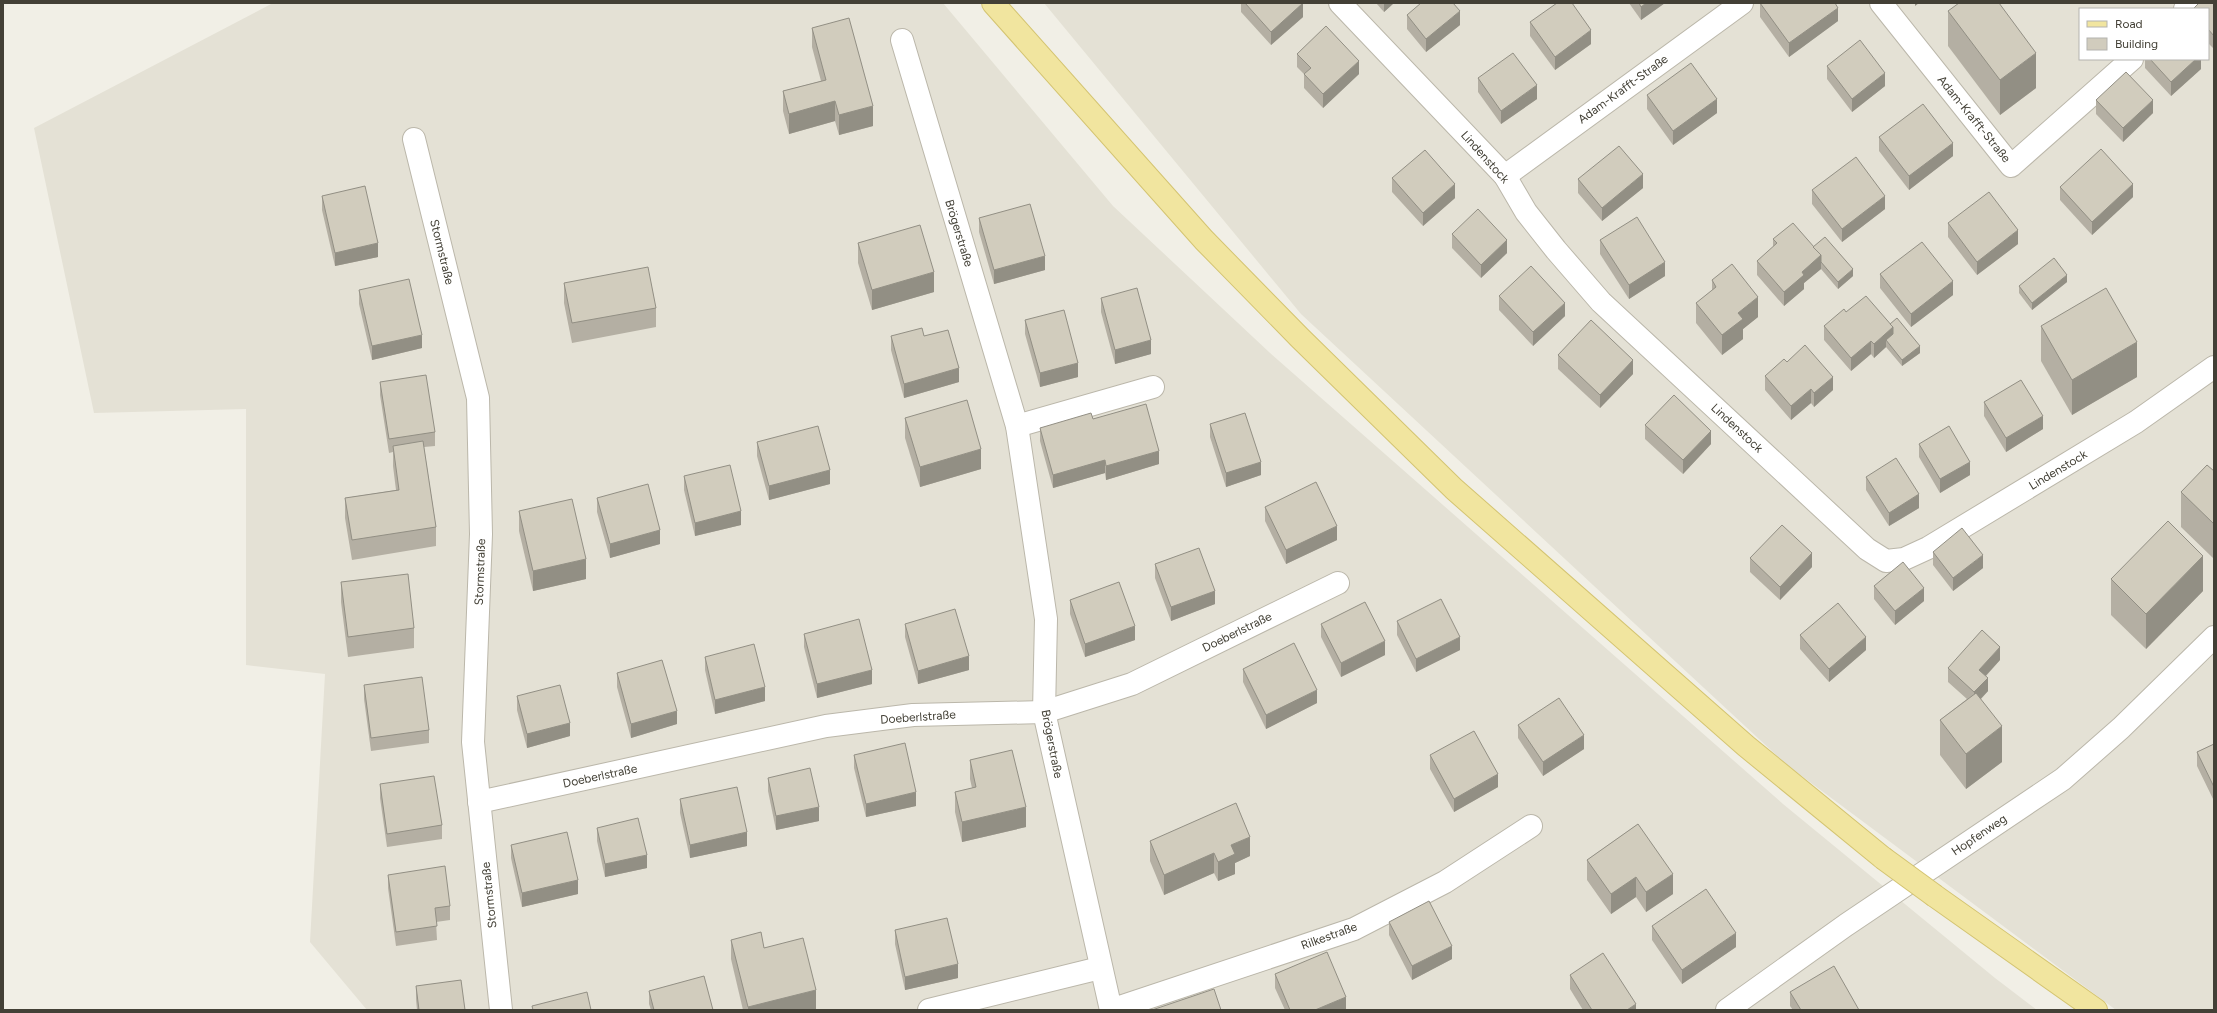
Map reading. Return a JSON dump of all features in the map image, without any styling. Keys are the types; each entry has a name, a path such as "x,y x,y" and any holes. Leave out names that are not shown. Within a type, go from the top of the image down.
{"main road":[{"path":"993,3 1204,240 1300,338 1454,489 1746,746 1883,858 2096,1010"}],"street":[{"name":"Lindenstock","path":"1340,3 1505,176 1526,212 1556,250 1601,302 1867,550 1886,561 1904,559 1928,548 2136,422 2214,367"},
{"name":"Adam-Krafft-Straße","path":"1505,176 1742,3"},
{"name":"Adam-Krafft-Straße","path":"1881,3 2011,166 2131,60"},
{"name":"Brögerstraße","path":"902,40 1017,426 1046,619 1044,712 1100,968 1111,1010"},
{"name":"Stormstraße","path":"414,139 478,398 481,534 473,742 501,1010"},
{"path":"1017,426 1153,386"},
{"name":"Doeberlstraße","path":"479,802 826,726 913,714 1044,712 1132,684 1338,583"},
{"name":"Hopfenweg","path":"1739,1006 1846,925 2063,778 2121,728 2214,637"},
{"name":"Rilkestraße","path":"1111,1010 1354,929 1445,882 1531,826"},
{"path":"929,1010 1100,968"}],"shaded area":[{"path":"273,3 943,3 1113,206 1269,352 1783,804 1995,978 2037,1010 367,1010 310,942 325,674 246,665 246,409 94,413 34,128"},
{"path":"1044,3 2214,3 2214,1010 2116,1010 1787,765 1301,314"}],"building":[{"path":"1245,3 1303,3 1271,32"},
{"path":"1421,3 1453,3 1460,11 1426,39 1407,15"},
{"path":"1557,3 1572,3 1591,30 1555,57 1530,22"},
{"path":"1639,3 1646,3 1641,7"},
{"path":"1760,3 1835,3 1838,8 1789,43"},
{"path":"1959,3 1999,3 2036,53 2000,80 1948,11"},
{"path":"2199,3 2214,3 2214,36 2209,30 2209,8 2194,8"},
{"path":"849,18 873,106 839,115 835,101 789,114 783,91 826,80 812,28"},
{"path":"1326,26 1359,61 1323,94 1304,74 1311,68 1297,54"},
{"path":"1860,40 1885,73 1852,99 1827,66"},
{"path":"1513,53 1537,85 1501,111 1478,78"},
{"path":"2151,60 2195,60 2171,82"},
{"path":"1691,63 1717,99 1673,131 1647,95"},
{"path":"2126,72 2153,100 2123,128 2096,100"},
{"path":"1923,104 1953,143 1909,176 1879,137"},
{"path":"1619,146 1643,174 1602,208 1578,179"},
{"path":"2101,149 2133,184 2092,222 2060,187"},
{"path":"1425,150 1455,184 1423,213 1392,178"},
{"path":"1856,157 1885,196 1842,229 1812,190"},
{"path":"365,186 378,243 335,253 322,196"},
{"path":"1989,192 2018,230 1977,262 1948,223"},
{"path":"1030,204 1045,256 994,270 979,218"},
{"path":"1478,209 1507,240 1481,265 1452,234"},
{"path":"1637,217 1665,262 1629,285 1600,240"},
{"path":"1793,223 1821,255 1802,272 1804,275 1784,292 1757,261 1777,243 1773,239"},
{"path":"920,225 934,272 872,290 858,243"},
{"path":"1825,237 1853,269 1838,282 1821,262 1821,255 1813,247"},
{"path":"1922,242 1953,281 1911,314 1880,274"},
{"path":"2054,258 2067,275 2032,303 2019,286"},
{"path":"1732,264 1758,297 1738,313 1743,319 1722,335 1696,303 1716,287 1712,280"},
{"path":"1531,266 1565,303 1533,332 1499,296"},
{"path":"648,267 656,308 572,323 564,283"},
{"path":"409,279 422,335 372,346 359,290"},
{"path":"1137,288 1151,340 1115,350 1101,298"},
{"path":"2106,288 2137,342 2072,380 2041,326"},
{"path":"1866,296 1893,327 1874,344 1871,341 1851,358 1824,326 1844,309 1846,312"},
{"path":"1064,310 1078,363 1040,373 1025,320"},
{"path":"1897,318 1920,346 1902,360 1886,340 1893,334 1893,327 1890,324"},
{"path":"1591,320 1633,360 1600,395 1558,355"},
{"path":"922,328 924,336 948,330 959,368 904,384 891,336"},
{"path":"1805,345 1833,377 1814,393 1811,389 1791,406 1765,376 1784,359 1787,362"},
{"path":"426,375 435,432 389,439 380,382"},
{"path":"2021,380 2043,416 2006,438 1984,402"},
{"path":"1674,395 1711,431 1683,460 1645,425"},
{"path":"967,400 981,449 920,467 905,418"},
{"path":"1146,404 1159,451 1106,466 1105,460 1053,475 1040,428 1091,413 1093,419"},
{"path":"1245,413 1261,462 1226,473 1210,424"},
{"path":"818,426 830,470 769,486 757,442"},
{"path":"1949,426 1970,462 1940,479 1919,444"},
{"path":"423,441 436,527 352,540 345,498 399,490 393,446"},
{"path":"1896,458 1919,494 1889,513 1866,477"},
{"path":"730,465 741,511 695,523 684,476"},
{"path":"2207,465 2214,471 2214,524 2181,492"},
{"path":"1316,482 1337,526 1286,550 1265,507"},
{"path":"648,484 660,530 610,544 597,498"},
{"path":"572,499 586,559 533,571 519,511"},
{"path":"2168,521 2203,556 2146,614 2111,579"},
{"path":"1782,525 1812,553 1780,587 1750,558"},
{"path":"1962,528 1983,555 1953,578 1933,552"},
{"path":"1199,548 1215,591 1171,607 1155,564"},
{"path":"1903,562 1924,588 1895,611 1874,586"},
{"path":"408,574 414,628 348,637 341,582"},
{"path":"1119,582 1135,626 1085,644 1070,600"},
{"path":"1441,599 1460,637 1416,659 1397,621"},
{"path":"1365,602 1385,641 1341,663 1321,624"},
{"path":"1838,603 1866,637 1829,669 1800,635"},
{"path":"955,609 969,656 918,671 905,624"},
{"path":"859,619 872,670 817,684 804,634"},
{"path":"1982,630 2000,647 1979,670 1988,678 1974,692 1948,668"},
{"path":"1294,643 1317,690 1266,715 1243,669"},
{"path":"754,644 765,687 715,700 705,657"},
{"path":"662,660 677,711 631,724 617,673"},
{"path":"422,677 429,730 371,738 364,685"},
{"path":"560,685 570,723 527,734 517,696"},
{"path":"1976,693 2002,726 1966,754 1940,720"},
{"path":"1559,698 1584,735 1543,762 1518,725"},
{"path":"1474,731 1498,774 1454,799 1430,755"},
{"path":"905,743 916,792 866,804 854,755"},
{"path":"2214,744 2214,787 2197,752"},
{"path":"1012,750 1026,807 962,822 955,792 976,787 970,760"},
{"path":"810,768 819,807 776,816 768,778"},
{"path":"434,776 442,825 387,834 380,784"},
{"path":"737,787 747,832 690,845 680,799"},
{"path":"1236,803 1250,837 1231,845 1235,854 1218,862 1214,853 1164,875 1150,841"},
{"path":"638,818 647,855 605,864 597,828"},
{"path":"1638,824 1673,874 1646,892 1636,877 1611,894 1587,860"},
{"path":"567,832 578,880 522,893 511,845"},
{"path":"445,866 450,906 435,908 437,926 396,932 388,875"},
{"path":"1706,889 1736,933 1682,970 1652,926"},
{"path":"1429,901 1452,946 1412,966 1389,922"},
{"path":"947,918 958,964 905,977 895,930"},
{"path":"761,932 764,948 803,938 816,990 748,1007 731,940"},
{"path":"1327,952 1346,997 1315,1010 1290,1010 1275,974"},
{"path":"1603,953 1636,1004 1627,1010 1592,1010 1570,975"},
{"path":"1834,966 1859,1010 1801,1010 1790,992"},
{"path":"704,976 713,1010 654,1010 649,991"},
{"path":"461,980 465,1010 419,1010 416,986"},
{"path":"1214,989 1221,1010 1152,1010"},
{"path":"587,992 591,1010 533,1010 532,1006"}]}
